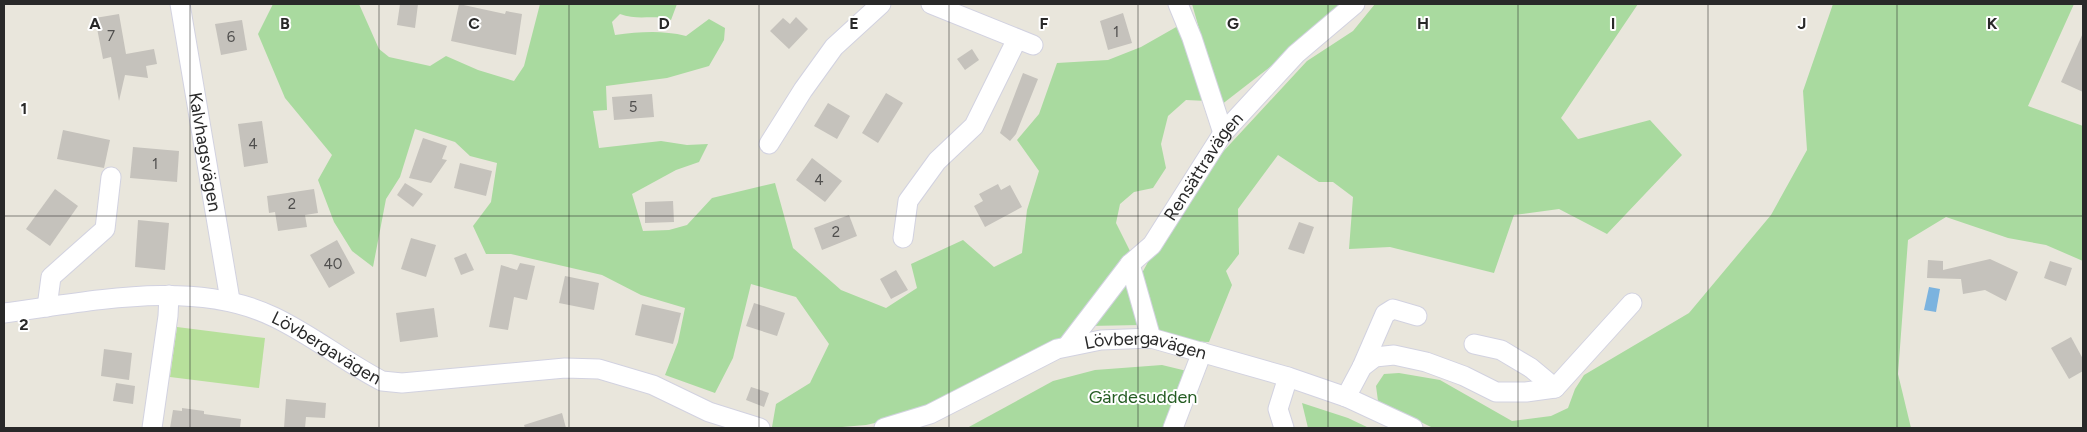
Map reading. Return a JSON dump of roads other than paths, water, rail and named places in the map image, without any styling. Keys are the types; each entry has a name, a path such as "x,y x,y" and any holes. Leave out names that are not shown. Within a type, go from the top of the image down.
{"street":[{"name":"Kalvhagsvägen","path":"180,4 230,300"},
{"path":"769,144 803,90 834,47 881,4"},
{"path":"903,238 908,201 936,160 974,126 1025,42 931,4"},
{"path":"1178,4 1192,38 1223,133"},
{"name":"Rensättravägen","path":"1068,345 1130,264 1152,244 1223,133 1296,54 1355,4"},
{"path":"47,307 51,277 105,229 111,177"},
{"path":"1130,264 1151,338"},
{"name":"Lövbergavägen","path":"4,313 96,300 169,295 230,300 274,317 382,381 402,383 565,368 599,369 653,385 709,412 760,428"},
{"path":"152,428 168,316 169,295"},
{"path":"1362,367 1375,357 1394,355 1433,365 1496,392 1526,392 1555,388 1632,303"},
{"path":"1346,397 1362,367 1384,314 1392,310 1417,316"},
{"name":"Lövbergavägen","path":"884,428 930,414 1027,363 1068,345 1101,340 1151,338 1288,377 1346,397 1414,428"},
{"path":"1474,344 1501,350 1531,368 1555,388"},
{"path":"1173,428 1202,352"},
{"path":"1284,428 1278,409 1288,377"}],"water":[{"path":"1929,287 1940,289 1936,312 1924,310"}],"park label":[{"name":"Gärdesudden","path":"1143,397"}]}
